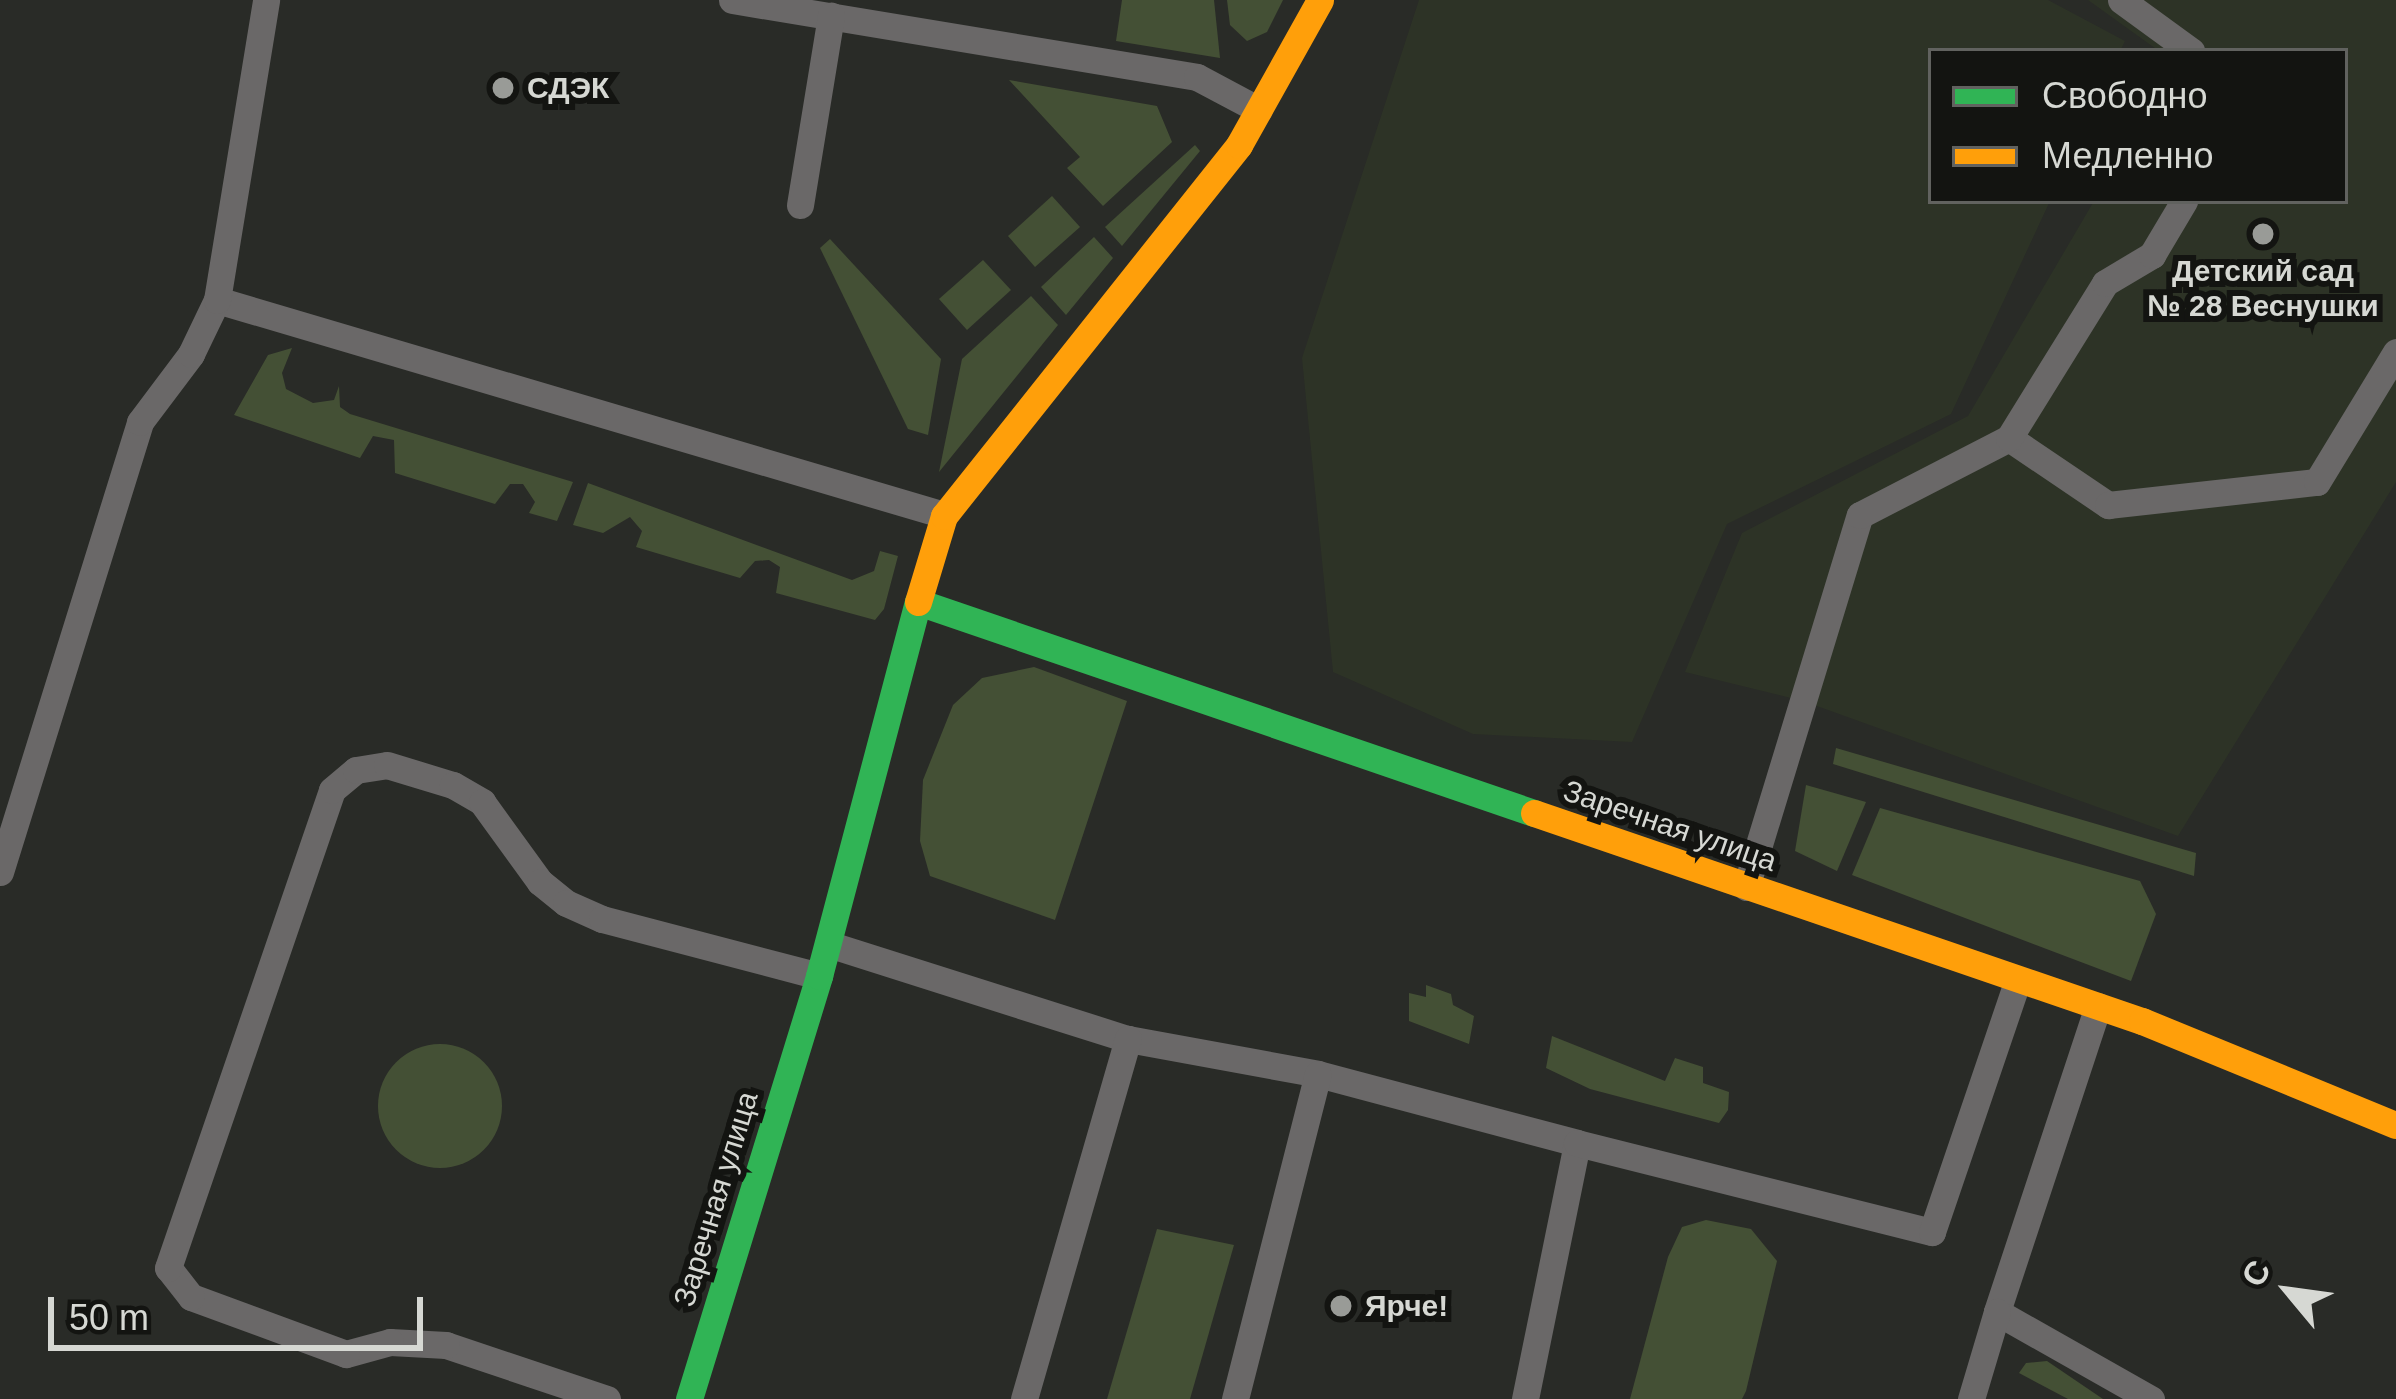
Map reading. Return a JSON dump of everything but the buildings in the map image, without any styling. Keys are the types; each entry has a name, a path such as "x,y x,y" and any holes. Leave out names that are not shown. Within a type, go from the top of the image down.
{"street":[{"name":"Заречная улица","path":"689,1399 819,976 944,516 1261,111 1319,0"},
{"name":"Заречная улица","path":"918,602 2098,1006 2396,1125"}],"lane":[{"path":"0,872 140,422 191,354 217,300 266,0"},
{"path":"732,0 1197,77 1261,111"},
{"path":"2121,0 2187,48"},
{"path":"800,205 831,16"},
{"path":"1746,887 1860,515 2009,438 2105,283 2152,255 2182,204"},
{"path":"217,300 944,516"},
{"path":"2009,438 2108,505 2317,482 2396,352"},
{"path":"607,1399 446,1345 402,1341 346,1354 191,1297 168,1268 332,790 356,770 388,765 453,785 482,802 540,882 566,903 819,976"},
{"path":"828,944 1128,1039 1318,1075 1932,1232 2018,980"},
{"path":"1972,1399 2098,1006"},
{"path":"1024,1399 1128,1039"},
{"path":"1235,1399 1318,1075"},
{"path":"1525,1399 1577,1143"},
{"path":"1997,1312 2151,1399"}],"shaded area":[{"path":"1419,0 2048,0 2125,41 2122,48 1928,48 1928,204 2049,204 1951,414 1727,524 1632,742 1473,734 1333,672 1302,358"},
{"path":"2088,0 2396,0 2396,482 2178,836 1803,701 1685,672 1742,533 1968,416 2092,204 2348,204 2348,48 2155,48"}],"green space":[{"path":"1122,0 1214,0 1220,58 1116,41"},
{"path":"1227,0 1283,0 1267,32 1247,41 1230,25"},
{"path":"1009,80 1157,106 1172,142 1103,206 1067,168 1080,157"},
{"path":"1195,145 1200,151 1122,246 1105,227"},
{"path":"1052,196 1080,227 1035,267 1008,236"},
{"path":"1094,237 1113,258 1066,315 1041,287"},
{"path":"830,239 941,359 928,435 908,429 820,248"},
{"path":"983,260 1011,290 967,330 939,299"},
{"path":"1031,296 1058,325 939,472 962,359"},
{"path":"292,348 282,373 286,389 313,403 334,400 339,386 340,407 350,414 573,482 557,521 529,513 535,502 523,484 510,484 495,504 395,473 394,440 373,436 360,458 234,415 268,355"},
{"path":"588,483 852,580 874,571 880,551 898,556 884,609 875,620 776,593 780,567 769,560 755,561 740,578 636,547 642,531 630,517 603,533 573,525"},
{"path":"1034,667 1127,701 1055,920 930,876 920,841 923,780 953,705 982,678"},
{"path":"1836,748 2196,853 2194,876 1833,764"},
{"path":"1806,785 1866,802 1837,871 1795,851"},
{"path":"1880,808 2140,881 2156,914 2131,981 1852,875"},
{"path":"1426,985 1451,994 1453,1005 1474,1016 1469,1044 1409,1021 1409,993 1426,997"},
{"path":"1552,1036 1665,1081 1675,1058 1703,1067 1703,1083 1729,1092 1728,1110 1719,1123 1590,1089 1546,1068"},
{"path":"440,1044 464,1048 484,1062 498,1082 502,1106 498,1130 484,1150 464,1164 440,1168 416,1164 396,1150 382,1130 378,1106 382,1082 396,1062 416,1048"},
{"path":"1706,1220 1751,1229 1777,1261 1746,1391 1742,1399 1630,1399 1668,1257 1682,1227"},
{"path":"1157,1229 1234,1245 1190,1399 1107,1399"},
{"path":"2047,1361 2103,1399 2068,1399 2019,1373 2026,1363"}],"traffic: fast":[{"path":"689,1399 819,976 918,602 1534,813"}],"traffic: slow":[{"path":"918,602 944,516 1239,145 1320,0"},
{"path":"1534,813 2142,1021 2396,1125"}],"place":[{"name":"СДЭК","path":"503,88"},
{"name":"Детский сад № 28 Веснушки","path":"2263,234"},
{"name":"Ярче!","path":"1341,1306"}]}
